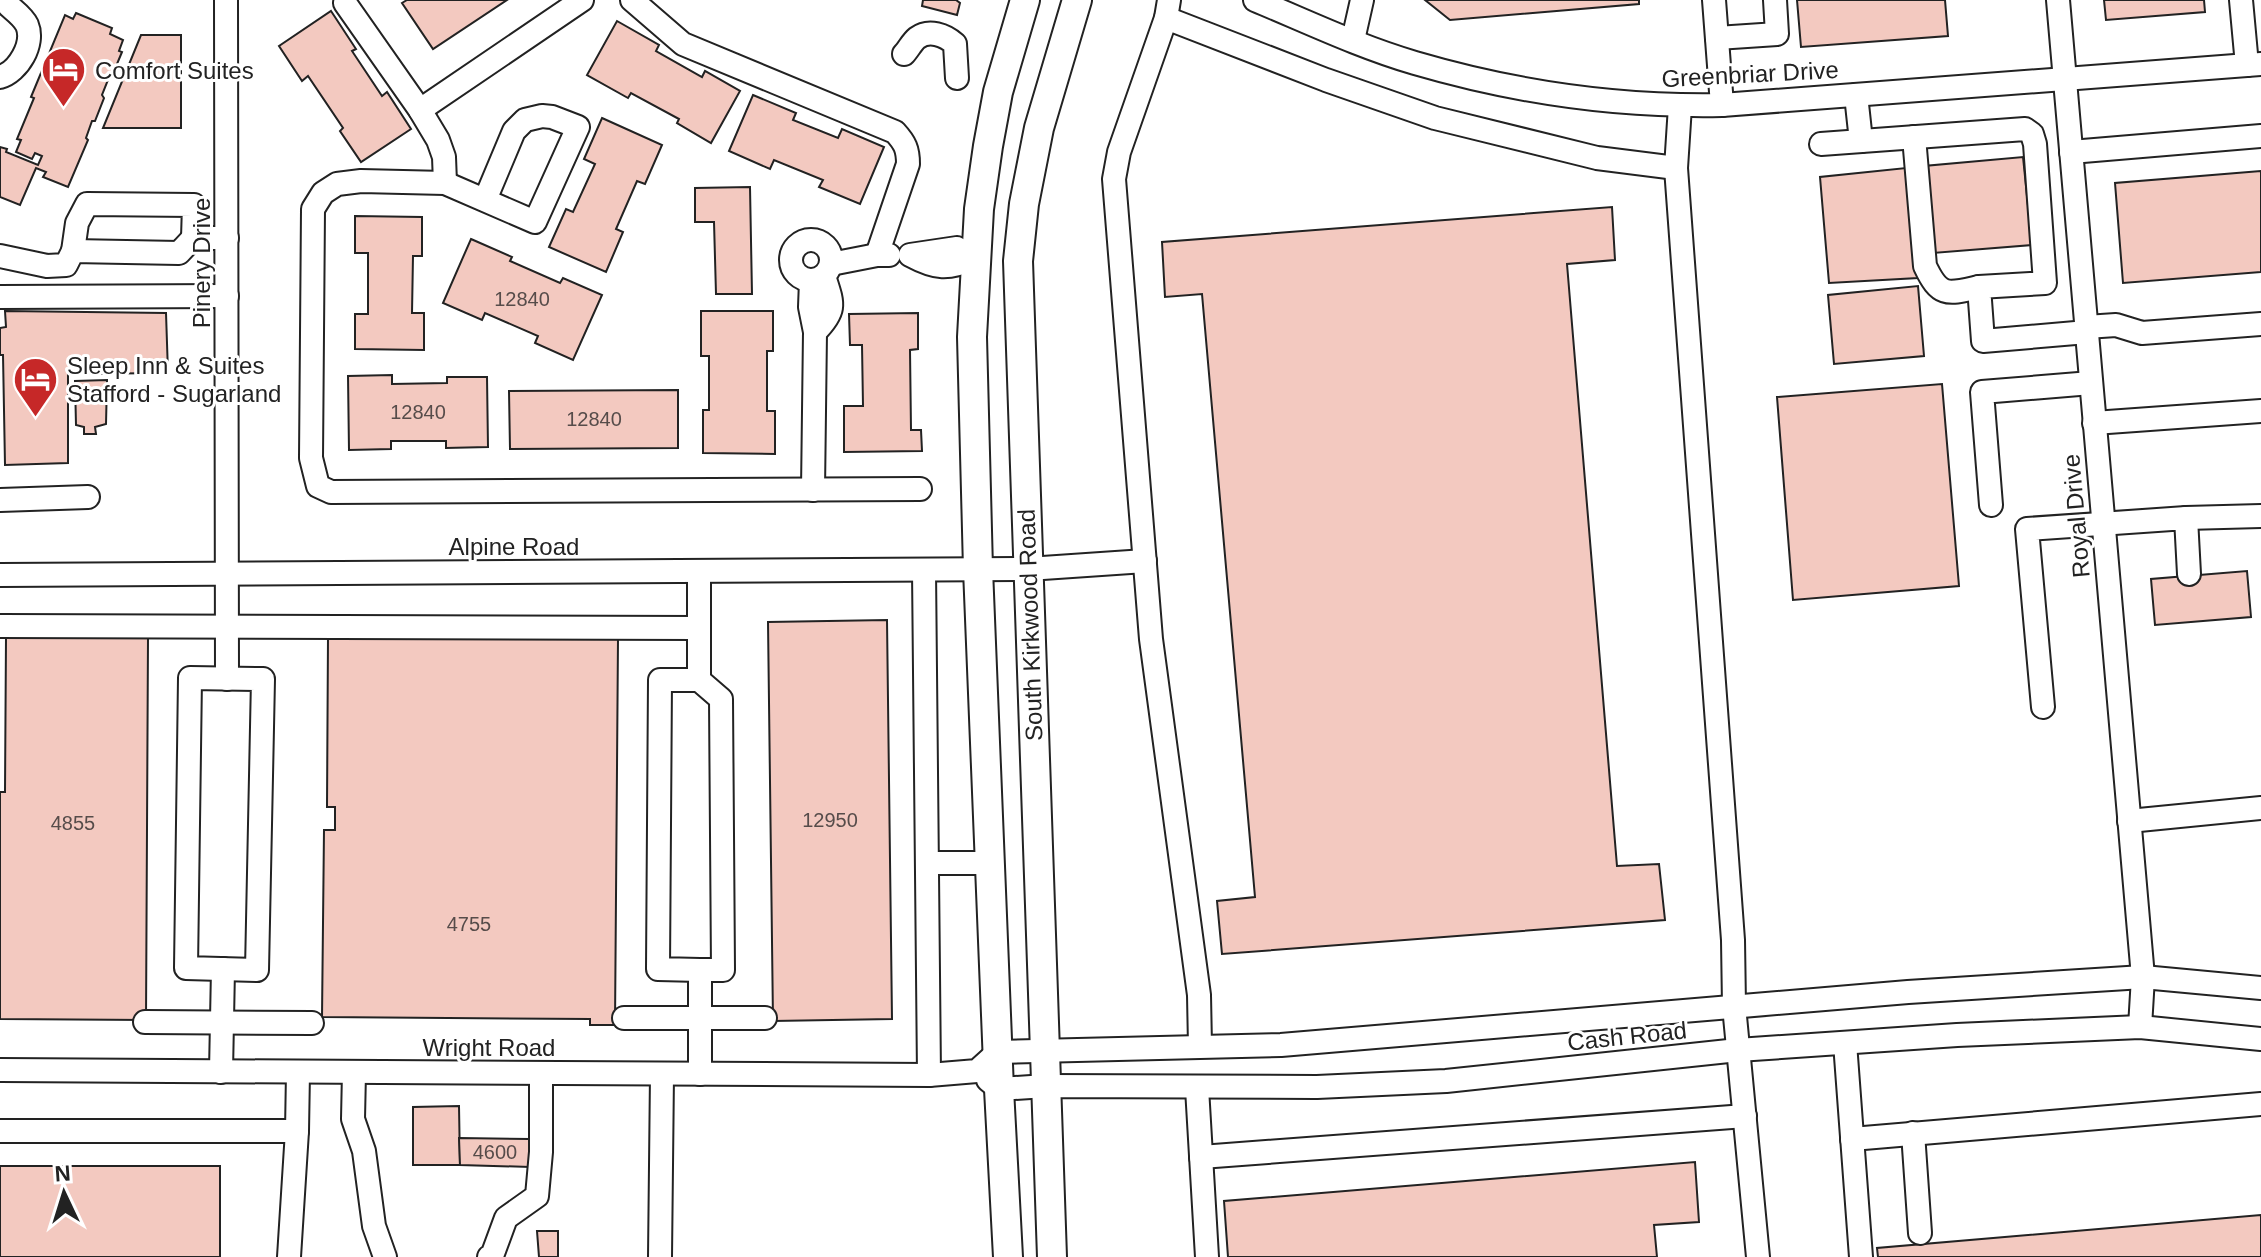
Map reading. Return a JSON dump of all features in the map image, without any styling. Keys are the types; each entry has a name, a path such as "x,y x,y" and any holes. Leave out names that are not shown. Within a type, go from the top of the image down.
{"main road":[{"name":"South Kirkwood Road","path":"1008,1257 978,569 972,337 979,209 995,105 1025,0"},
{"name":"South Kirkwood Road","path":"1052,1257 1018,261 1024,204 1039,128 1077,0"},
{"path":"975,258 1018,261"}],"street":[{"name":"Pinery Drive","path":"226,0 227,679"},
{"path":"420,110 582,0"},
{"path":"632,0 683,44 895,132 904,142 908,164 877,255"},
{"name":"Greenbriar Drive","path":"1255,0 1412,62 1469,77 1607,101 1680,106 2254,64"},
{"path":"1353,40 1362,0"},
{"path":"1714,0 1722,105"},
{"path":"1717,38 1777,34 1775,0"},
{"name":"Royal Drive","path":"2058,0 2143,977 2140,1027"},
{"path":"2241,0 2254,64"},
{"path":"345,3 438,140 444,157 445,183"},
{"path":"0,77 10,74 29,42 29,29 23,18 7,9"},
{"path":"1200,1046 1199,995 1151,639 1114,179 1119,152 1168,9 1326,80 1435,118 1597,158 1676,168"},
{"path":"904,54 917,38 927,34 949,39 955,44 957,78"},
{"path":"1856,95 1861,141"},
{"path":"1680,106 1676,168 1733,940 1734,1006 1758,1257"},
{"path":"485,200 514,131 525,120 552,117 578,127 535,222 445,183 361,181 337,184 323,193 313,209 311,458 318,486 331,492 920,489"},
{"path":"1821,144 1914,137 2025,129 2032,134 2035,144 2045,283 1979,287 1954,293 1945,292 1932,281 1925,266 1914,137"},
{"path":"2071,152 2261,136"},
{"path":"0,256 47,266 66,265 73,251 77,223 87,204 194,205 193,238 179,253 73,251"},
{"path":"193,238 227,238"},
{"path":"813,490 815,332 810,307 822,273 877,255 910,255 957,248 975,258"},
{"path":"1979,287 1983,341 2116,325 2142,333 2261,324"},
{"path":"0,297 227,296"},
{"path":"1991,505 1982,392 2091,383"},
{"path":"2094,423 2261,411"},
{"path":"0,500 88,497"},
{"path":"2043,707 2027,529 2261,516"},
{"path":"2186,518 2189,574"},
{"name":"Alpine Road","path":"0,575 1028,569 1145,561"},
{"path":"924,570 929,1075"},
{"path":"699,571 699,680"},
{"path":"0,626 699,628"},
{"path":"190,678 227,679 263,679 257,970 186,968 190,678"},
{"path":"660,680 699,680 721,699 723,970 658,969 660,680"},
{"path":"2129,821 2261,808"},
{"path":"927,863 990,863"},
{"path":"221,1072 223,969"},
{"path":"700,970 700,1074"},
{"name":"Cash Road","path":"1044,1049 1281,1045 1957,988 2143,977 2261,988"},
{"path":"624,1018 765,1018"},
{"path":"145,1022 312,1023"},
{"name":"Cash Road","path":"999,1089 1046,1086 1317,1087 1446,1081 1738,1050 1957,1035 2140,1027 2261,1039"},
{"path":"1845,1043 1861,1257"},
{"path":"999,1089 977,1071 998,1052 1044,1049"},
{"name":"Wright Road","path":"0,1070 929,1075 977,1071"},
{"path":"289,1257 298,1072"},
{"path":"354,1072 353,1119 364,1151 374,1226 385,1257"},
{"path":"489,1257 506,1218 537,1196 541,1152 541,1073"},
{"path":"660,1257 662,1074"},
{"path":"1197,1088 1207,1257"},
{"path":"1852,1139 2261,1104"},
{"path":"1201,1157 1745,1116"},
{"path":"0,1131 297,1131"},
{"path":"1913,1133 1920,1233"}],"building":[{"path":"407,0 507,0 433,49 402,3"},
{"path":"923,0 956,0 960,3 957,15 922,6"},
{"path":"1425,0 1639,0 1639,4 1450,20"},
{"path":"1797,0 1945,0 1948,36 1801,47"},
{"path":"2104,0 2204,0 2205,12 2106,20"},
{"path":"331,11 356,49 352,51 382,96 387,92 411,129 361,162 340,131 343,128 308,76 302,81 279,46"},
{"name":"Comfort Suites","path":"76,13 112,28 110,34 123,40 119,51 122,52 102,95 104,98 95,121 92,121 88,140 68,187 43,177 46,172 36,168 20,205 0,197 0,147 38,165 42,156 35,153 32,159 16,152 21,140 17,139 65,15 73,19"},
{"path":"617,21 659,45 656,51 702,77 705,71 740,91 711,143 677,123 679,119 631,93 628,98 587,75"},
{"path":"141,35 181,35 181,128 103,128"},
{"path":"753,95 796,113 793,120 838,138 842,129 884,147 860,204 819,187 823,180 774,160 770,169 729,151"},
{"path":"602,118 662,145 645,184 637,181 616,229 623,232 606,272 549,247 566,209 573,212 595,164 584,159"},
{"path":"2023,157 2032,245 1933,253 1924,166"},
{"path":"1906,168 1918,278 1829,283 1820,177"},
{"path":"2261,171 2261,272 2123,283 2115,183"},
{"path":"750,187 752,294 716,294 714,222 695,222 695,188"},
{"path":"1612,207 1615,260 1567,264 1617,866 1659,864 1665,920 1222,954 1217,901 1255,897 1202,294 1165,297 1162,242"},
{"path":"355,216 422,217 422,256 413,256 412,313 424,313 424,350 355,349 355,314 368,314 368,253 355,253"},
{"path":"471,239 512,257 510,261 560,283 563,278 602,295 573,360 535,343 538,336 485,313 482,320 443,303"},
{"path":"1918,286 1924,356 1834,364 1828,295"},
{"name":"Sleep Inn & Suites Stafford - Sugarland","path":"5,311 166,313 168,373 68,374 68,463 5,465 0,328 6,327"},
{"path":"701,311 773,311 773,351 767,351 767,411 775,411 775,454 703,453 703,410 709,410 709,356 701,356"},
{"path":"918,313 918,349 910,350 911,430 921,430 922,451 844,452 844,406 863,406 862,345 850,345 849,314"},
{"path":"392,375 392,384 447,383 447,377 487,377 488,447 446,448 446,441 391,441 391,449 349,450 348,376"},
{"path":"107,380 106,424 95,427 96,434 84,434 84,427 76,425 75,381"},
{"path":"1942,384 1959,586 1793,600 1777,397"},
{"path":"678,390 678,448 510,449 509,391"},
{"path":"2247,571 2251,617 2155,625 2151,579"},
{"path":"887,620 892,1019 773,1021 768,622"},
{"path":"328,637 618,639 615,1025 590,1025 590,1019 322,1017 324,830 335,830 335,807 327,807"},
{"path":"6,638 148,638 146,1020 0,1019 0,792 5,792"},
{"path":"459,1106 460,1165 413,1165 413,1107"},
{"path":"459,1138 529,1139 530,1167 460,1165"},
{"path":"1695,1162 1699,1222 1654,1225 1657,1257 1228,1257 1224,1201"},
{"path":"0,1166 220,1166 220,1257 0,1257"},
{"path":"2261,1215 2261,1257 1878,1257 1877,1248"},
{"path":"537,1231 558,1231 558,1257 539,1257"}],"place":[{"name":"Comfort Suites","path":"64,109"},
{"name":"Sleep Inn & Suites Stafford - Sugarland","path":"36,418"}]}
